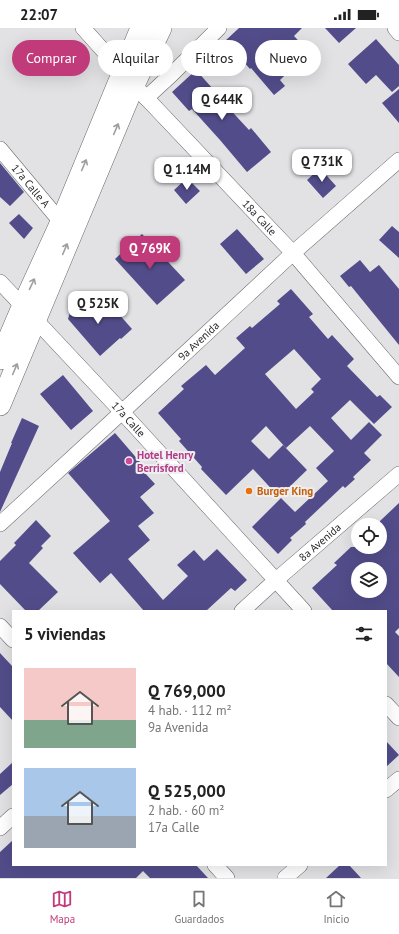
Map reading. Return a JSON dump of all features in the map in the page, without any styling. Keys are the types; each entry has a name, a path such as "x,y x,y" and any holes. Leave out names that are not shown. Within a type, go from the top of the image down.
{"main road":[{"path":"0,405 29,312 61,222 135,85 141,28"},
{"path":"0,359 29,312 161,28"}],"street":[{"name":"18a Calle","path":"83,28 293,253 399,377"},
{"path":"135,85 171,75 219,28"},
{"path":"395,28 399,33"},
{"name":"17a Calle A","path":"0,149 61,222"},
{"name":"9a Avenida","path":"0,524 293,253 399,160"},
{"name":"17a Calle","path":"0,282 122,412 303,610"},
{"name":"8a Avenida","path":"243,610 399,474"},
{"path":"0,626 12,639"},
{"path":"387,705 399,718"},
{"path":"387,789 399,779"},
{"path":"0,828 12,817"},
{"path":"216,866 227,878"},
{"path":"285,878 299,866"}],"building":[{"path":"239,28 302,28 294,36 298,40 255,40 255,73 247,66 247,40 226,40"},
{"path":"325,28 356,28 339,43"},
{"path":"376,39 399,65 399,86 392,92 376,75 366,84 348,64"},
{"path":"189,76 201,76 213,89 212,90 249,130 251,128 271,152 247,172 192,109 189,111 172,92"},
{"path":"258,76 284,76 280,80 285,86 274,95"},
{"path":"399,89 399,123 382,103"},
{"path":"0,163 24,192 10,206 0,197"},
{"path":"320,168 336,186 323,198 307,180"},
{"path":"187,178 200,191 186,204 174,190"},
{"path":"19,214 33,228 24,239 9,223"},
{"path":"392,226 399,232 399,258 379,240"},
{"path":"237,229 264,259 246,274 220,244"},
{"path":"142,234 185,280 157,305 115,259"},
{"path":"360,260 370,272 379,265 399,289 399,345 351,286 349,287 340,276"},
{"path":"291,289 313,314 309,317 328,339 332,335 354,359 347,366 377,397 380,395 392,407 374,424 350,400 331,418 351,440 369,422 382,435 364,453 371,460 353,477 355,479 345,488 343,486 305,522 306,524 290,538 292,540 278,554 252,527 281,498 295,512 328,481 316,468 334,451 310,426 286,448 266,426 251,441 269,459 283,445 307,470 279,497 253,469 226,495 201,469 202,467 179,441 181,439 158,413 184,389 181,386 206,365 215,375 245,348 236,338 250,326 252,328 280,304 277,301","holes":["294,349 321,379 311,389 314,392 296,409 265,374"]},
{"path":"75,297 108,309 111,305 132,329 100,356 68,319"},
{"path":"63,375 93,411 71,430 40,394"},
{"path":"22,418 39,426 0,512 0,472"},
{"path":"115,433 146,469 144,472 155,484 140,497 154,513 138,526 150,540 128,559 163,600 188,576 177,565 194,550 204,561 217,549 247,580 235,591 231,588 207,610 143,610 111,573 100,583 73,553 110,521 68,473"},
{"path":"399,503 399,628 395,632 399,636 399,677 387,664 387,610 332,610 312,588 337,565 334,563 351,547 351,554 387,554 387,518 383,518"},
{"path":"36,520 51,536 41,546 43,548 29,563 58,592 39,610 25,610 0,584 0,561 16,545 14,543"},
{"path":"0,653 12,666 12,720 0,707"},
{"path":"387,742 399,755 387,766"},
{"path":"12,763 12,785 0,795 0,774"},
{"path":"12,841 12,866 197,866 208,878 150,878 143,871 136,878 0,878 0,852"},
{"path":"339,866 350,866 361,878 326,878"}],"place":[{"name":"Hotel Henry Berrisford","path":"129,461"},
{"name":"Burger King","path":"249,491"}]}
